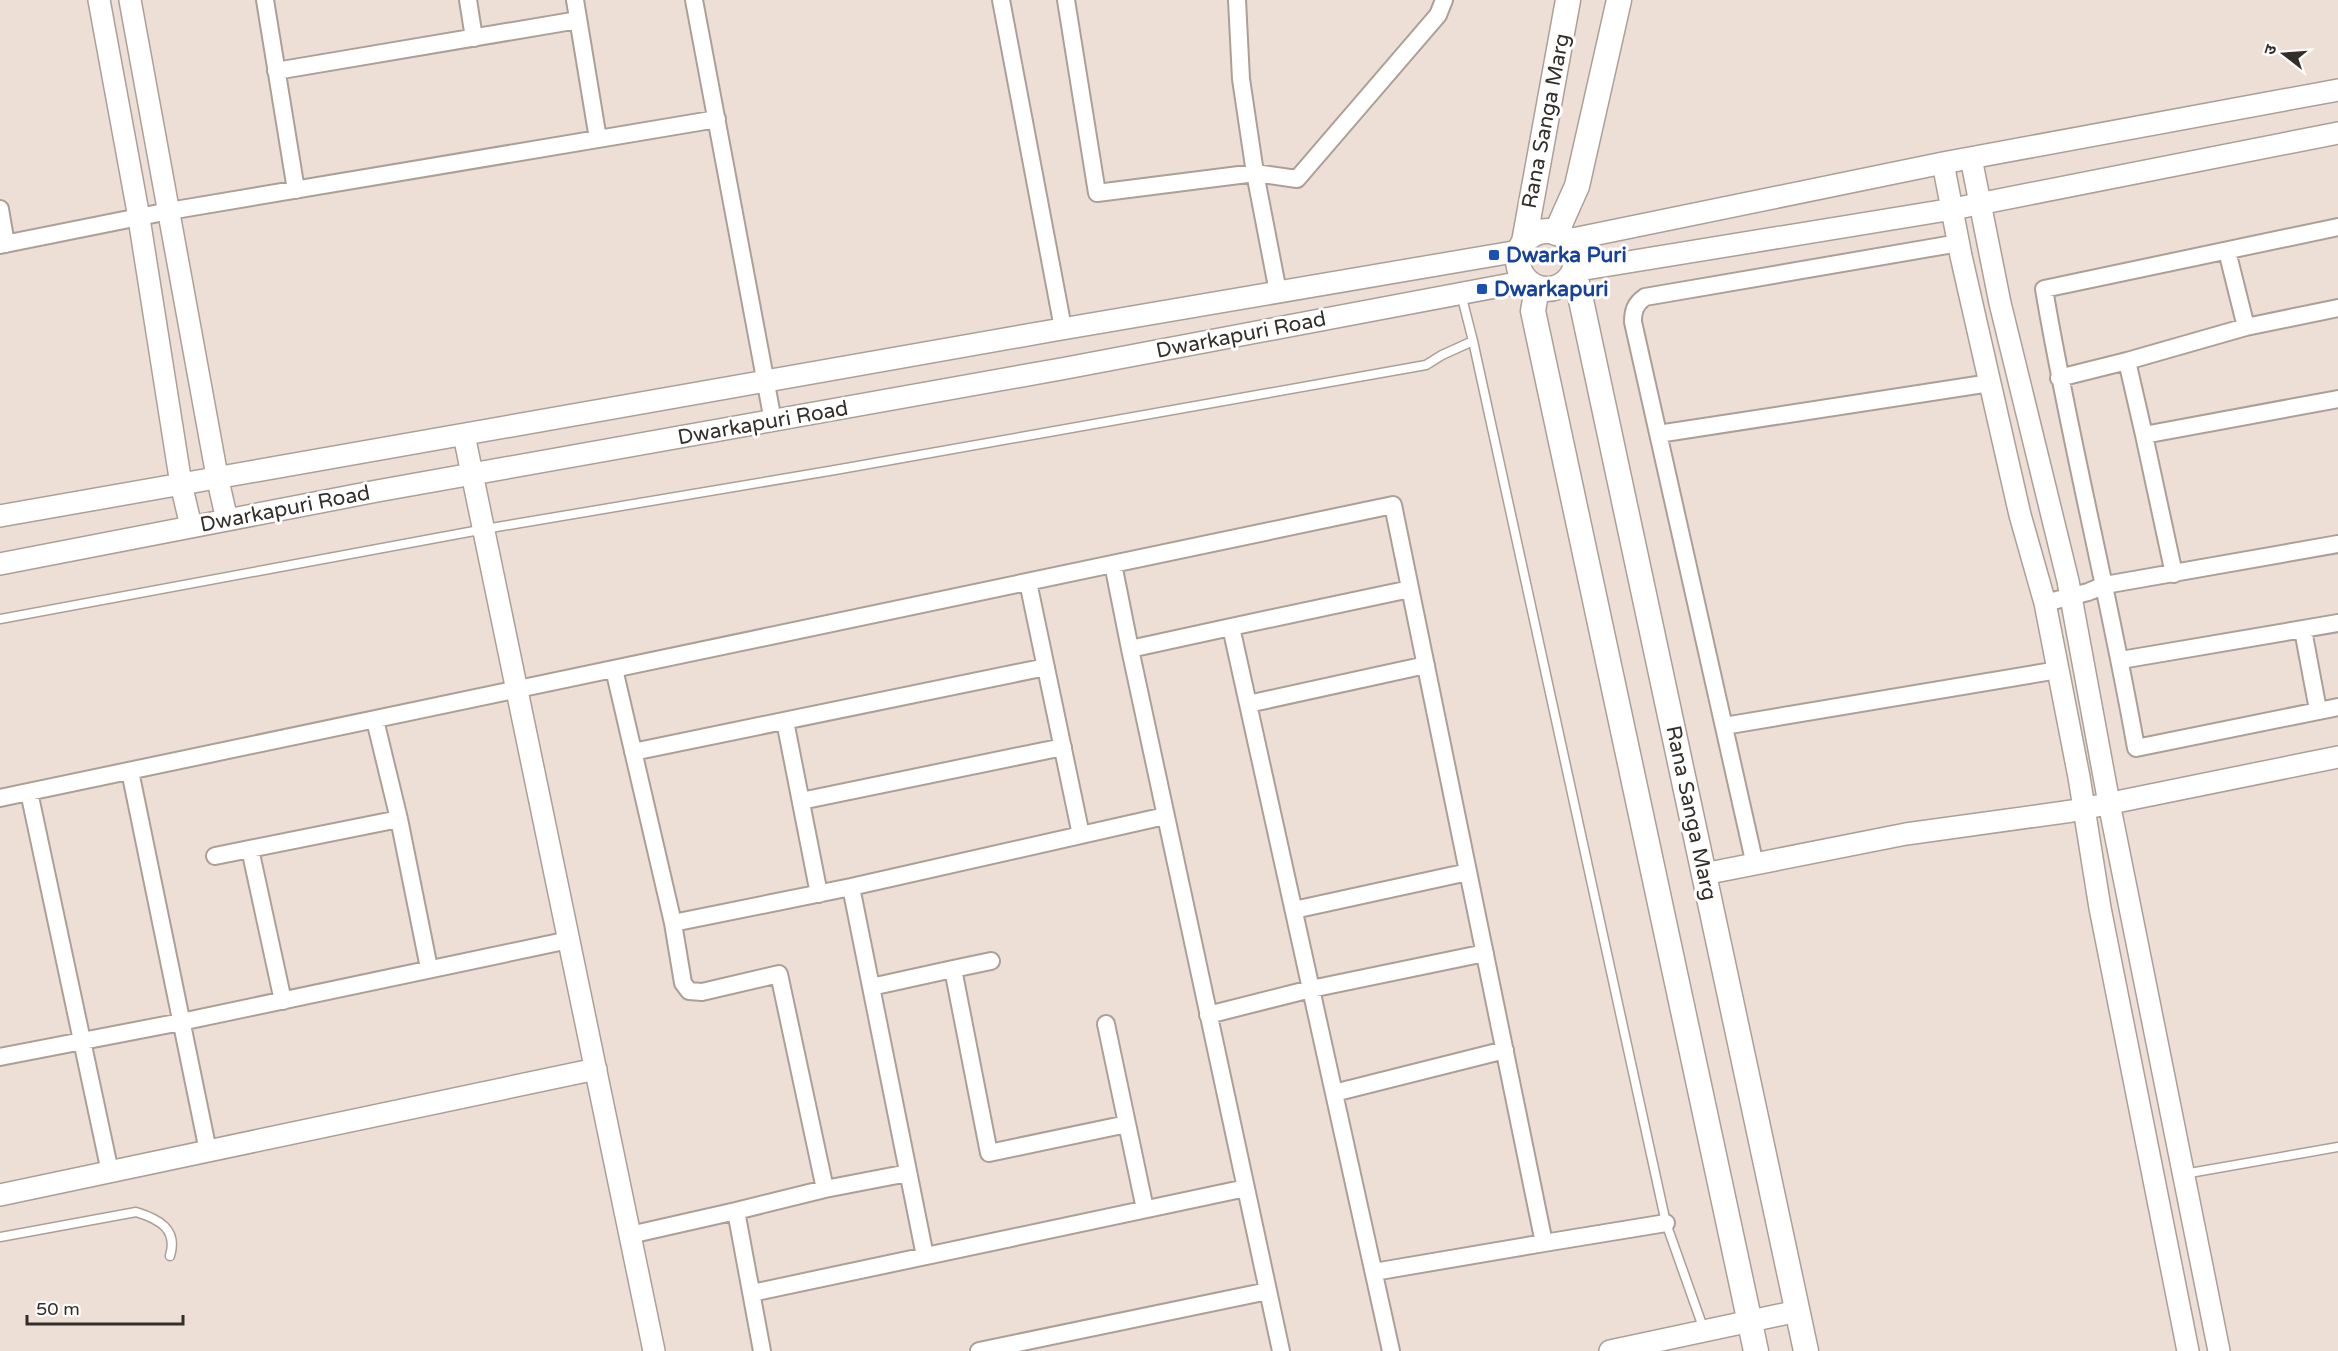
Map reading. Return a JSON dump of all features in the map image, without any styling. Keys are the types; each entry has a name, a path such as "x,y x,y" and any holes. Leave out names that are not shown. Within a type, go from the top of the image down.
{"main road":[{"name":"Rana Sanga Marg","path":"1522,247 1568,0"},
{"name":"Rana Sanga Marg","path":"1562,237 1577,186 1619,0"},
{"path":"1532,285 1554,288 1571,275 1575,255 1562,237 1539,233 1522,247 1519,267 1532,285 1533,311 1756,1351"},
{"name":"Rana Sanga Marg","path":"1571,275 1578,286 1806,1351"}],"street":[{"path":"99,0 139,218 181,484 191,526"},
{"path":"130,0 227,520"},
{"path":"265,0 296,190"},
{"path":"468,0 474,38"},
{"path":"575,0 598,139"},
{"path":"694,0 773,421"},
{"path":"1001,0 1063,328"},
{"path":"1066,0 1097,193 1255,173 1298,179 1438,15 1444,0"},
{"path":"1237,0 1241,79 1255,173 1278,292"},
{"path":"276,71 578,20"},
{"path":"1562,237 2338,90"},
{"path":"0,209 3,244 169,211 717,119"},
{"path":"1571,275 1981,204 2338,133"},
{"path":"1971,158 2000,303 2068,581 2109,803 2219,1351"},
{"path":"1943,163 2020,515 2045,603 2084,808 2100,908 2188,1351"},
{"path":"2338,227 2044,289 2059,378 2121,660 2136,748 2338,707"},
{"path":"1755,865 1633,322 1633,312 1638,302 1645,297 1959,243"},
{"name":"Dwarkapuri Road","path":"0,516 217,476 464,435 1278,292 1522,247"},
{"path":"2227,251 2246,327"},
{"name":"Dwarkapuri Road","path":"0,564 191,526 1061,369 1460,292 1532,285"},
{"path":"2059,378 2246,327 2338,308"},
{"path":"2127,361 2174,574"},
{"path":"1658,434 1990,383"},
{"path":"2144,435 2338,399"},
{"path":"464,435 474,474 654,1351"},
{"path":"0,798 1393,505 1544,1243"},
{"path":"2045,603 2105,585 2338,544"},
{"path":"1113,564 1281,1351"},
{"path":"1029,582 1081,835"},
{"path":"1130,649 1410,589"},
{"path":"2121,660 2338,623"},
{"path":"1231,627 1391,1351"},
{"path":"2303,630 2318,710"},
{"path":"1248,704 1426,665"},
{"path":"633,752 1046,667"},
{"path":"614,669 673,923 683,983 688,991 702,992 779,974 825,1188"},
{"path":"1724,726 2058,670"},
{"path":"375,720 399,819 429,968"},
{"path":"785,721 819,894"},
{"path":"801,801 1063,747"},
{"path":"1704,874 1906,834 2084,808 2338,757"},
{"path":"130,771 208,1151"},
{"path":"29,792 111,1172"},
{"path":"673,923 819,894 1165,816"},
{"path":"214,856 399,819"},
{"path":"250,849 284,1000"},
{"path":"1294,910 1468,872"},
{"path":"851,887 925,1256"},
{"path":"0,1057 181,1022 569,940"},
{"path":"1209,1015 1311,989 1485,953"},
{"path":"871,987 991,961"},
{"path":"952,969 989,1153 1127,1125"},
{"path":"1106,1024 1145,1209"},
{"path":"1334,1092 1505,1050"},
{"path":"0,1196 596,1069"},
{"path":"630,1235 825,1188 908,1173"},
{"path":"752,1293 1246,1188"},
{"path":"736,1210 762,1351"},
{"path":"1374,1272 1666,1223"},
{"path":"979,1351 1268,1291"},
{"path":"1610,1351 1798,1311"}],"lane":[{"path":"1460,292 1473,341 1666,1223 1704,1331"},
{"path":"0,619 485,529 847,468 1426,365 1473,341"},
{"path":"2183,1174 2338,1147"},
{"path":"0,1237 135,1212 157,1220 171,1233 174,1243 170,1256"}],"place":[{"name":"Dwarka Puri","path":"1494,255"},
{"name":"Dwarkapuri","path":"1482,289"}]}
